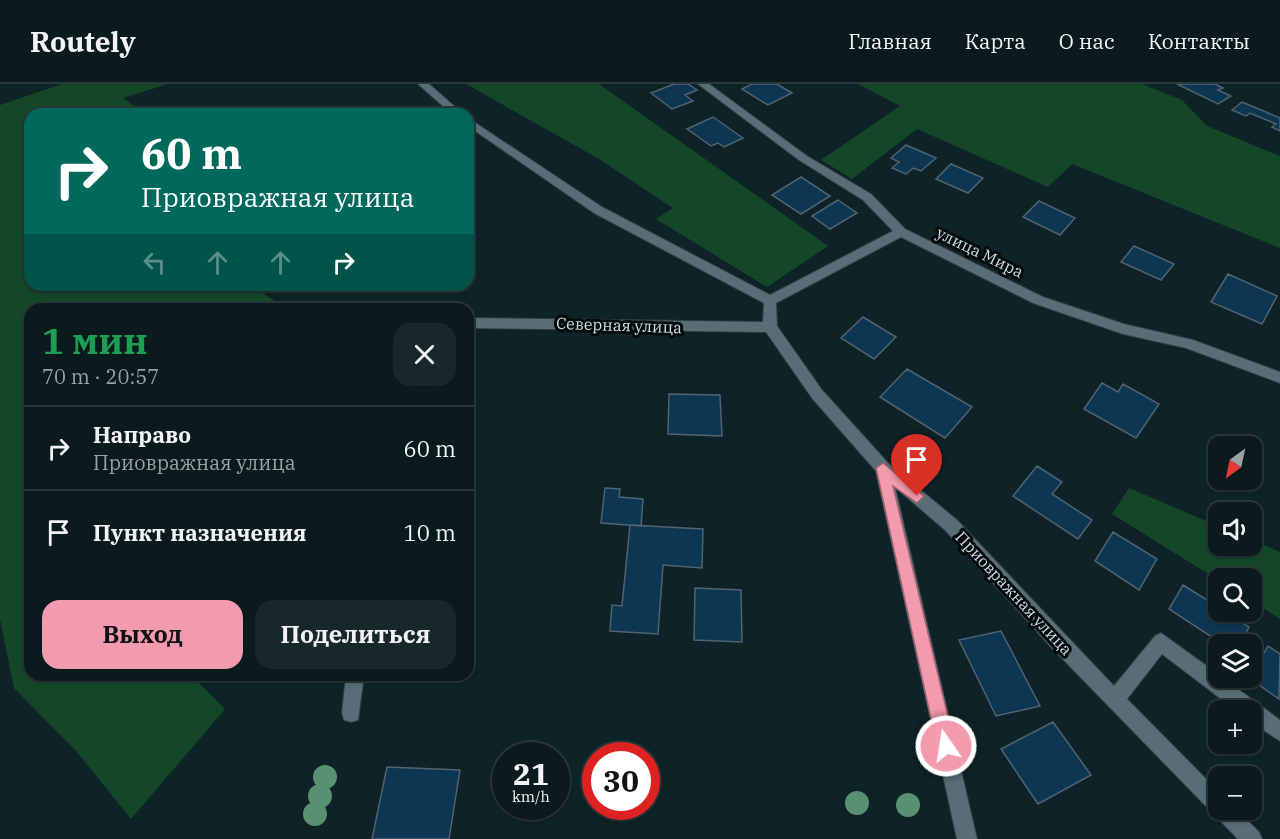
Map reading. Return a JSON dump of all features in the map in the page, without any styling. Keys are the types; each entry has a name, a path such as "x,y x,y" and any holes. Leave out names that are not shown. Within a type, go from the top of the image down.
{"street":[{"path":"423,84 451,108"},
{"name":"улица Мира","path":"703,84 803,158 867,197 901,232 1038,300 1123,329 1188,344 1280,378"},
{"path":"474,125 598,210 770,301"},
{"path":"770,301 901,232"},
{"path":"770,301 770,327"},
{"name":"Северная улица","path":"474,323 529,322 594,327 770,327"},
{"name":"Приовражная улица","path":"770,327 817,394 883,468 951,525 1057,641 1208,795"},
{"path":"883,468 967,839"},
{"path":"1114,700 1161,642 1280,732"},
{"path":"351,712 354,681"},
{"path":"1233,820 1251,838"}],"green space":[{"path":"62,84 168,84 123,98 137,108 24,108 24,291 259,291 278,303 24,303 24,681 197,681 225,709 131,819 77,752 14,688 0,619 0,105"},
{"path":"466,84 599,84 828,246 767,287 656,219 673,208 599,159"},
{"path":"858,84 1142,84 1182,100 1207,126 1280,156 1280,248 1072,164 1048,187 917,129 852,179 821,160 900,106"},
{"path":"1129,488 1208,522 1208,556 1262,556 1262,544 1280,552 1280,619 1262,607 1262,568 1208,568 1208,574 1112,514"}],"building":[{"path":"674,84 688,84 697,90 685,95 693,101 672,109 651,93"},
{"path":"752,84 777,84 792,93 768,105 742,89"},
{"path":"1177,84 1215,84 1223,88 1218,90 1231,96 1218,104"},
{"path":"1242,102 1280,118 1280,131 1272,127 1276,124 1250,113 1246,116 1232,110"},
{"path":"713,117 743,138 724,147 718,143 711,146 687,129"},
{"path":"906,145 936,158 921,171 913,168 906,174 892,168 899,162 891,158"},
{"path":"951,164 983,178 968,193 936,179"},
{"path":"801,177 830,196 801,214 772,195"},
{"path":"838,200 857,213 830,229 812,216"},
{"path":"1039,201 1075,218 1060,235 1023,217"},
{"path":"1134,246 1174,264 1161,280 1121,262"},
{"path":"1228,274 1277,296 1262,324 1211,302"},
{"path":"863,317 896,337 874,359 841,338"},
{"path":"907,369 972,407 945,438 880,397"},
{"path":"1102,383 1118,392 1123,384 1159,404 1136,438 1084,409"},
{"path":"669,394 720,395 722,436 668,434"},
{"path":"1037,466 1062,482 1052,494 1092,520 1078,539 1013,496"},
{"path":"605,488 620,489 619,497 643,499 641,526 601,523"},
{"path":"630,525 703,529 702,568 663,565 658,634 610,631 612,605 622,606"},
{"path":"1113,532 1157,559 1139,590 1095,561"},
{"path":"1183,585 1208,601 1208,622 1241,622 1249,627 1246,634 1208,635 1169,609"},
{"path":"695,588 741,590 742,642 694,640"},
{"path":"1001,631 1040,706 996,716 959,640"},
{"path":"1268,646 1280,654 1279,699 1262,687 1262,656"},
{"path":"1053,722 1091,775 1038,804 1001,749"},
{"path":"387,767 460,770 449,839 372,839"}],"route":[{"path":"917,496 883,468 946,746"}]}
